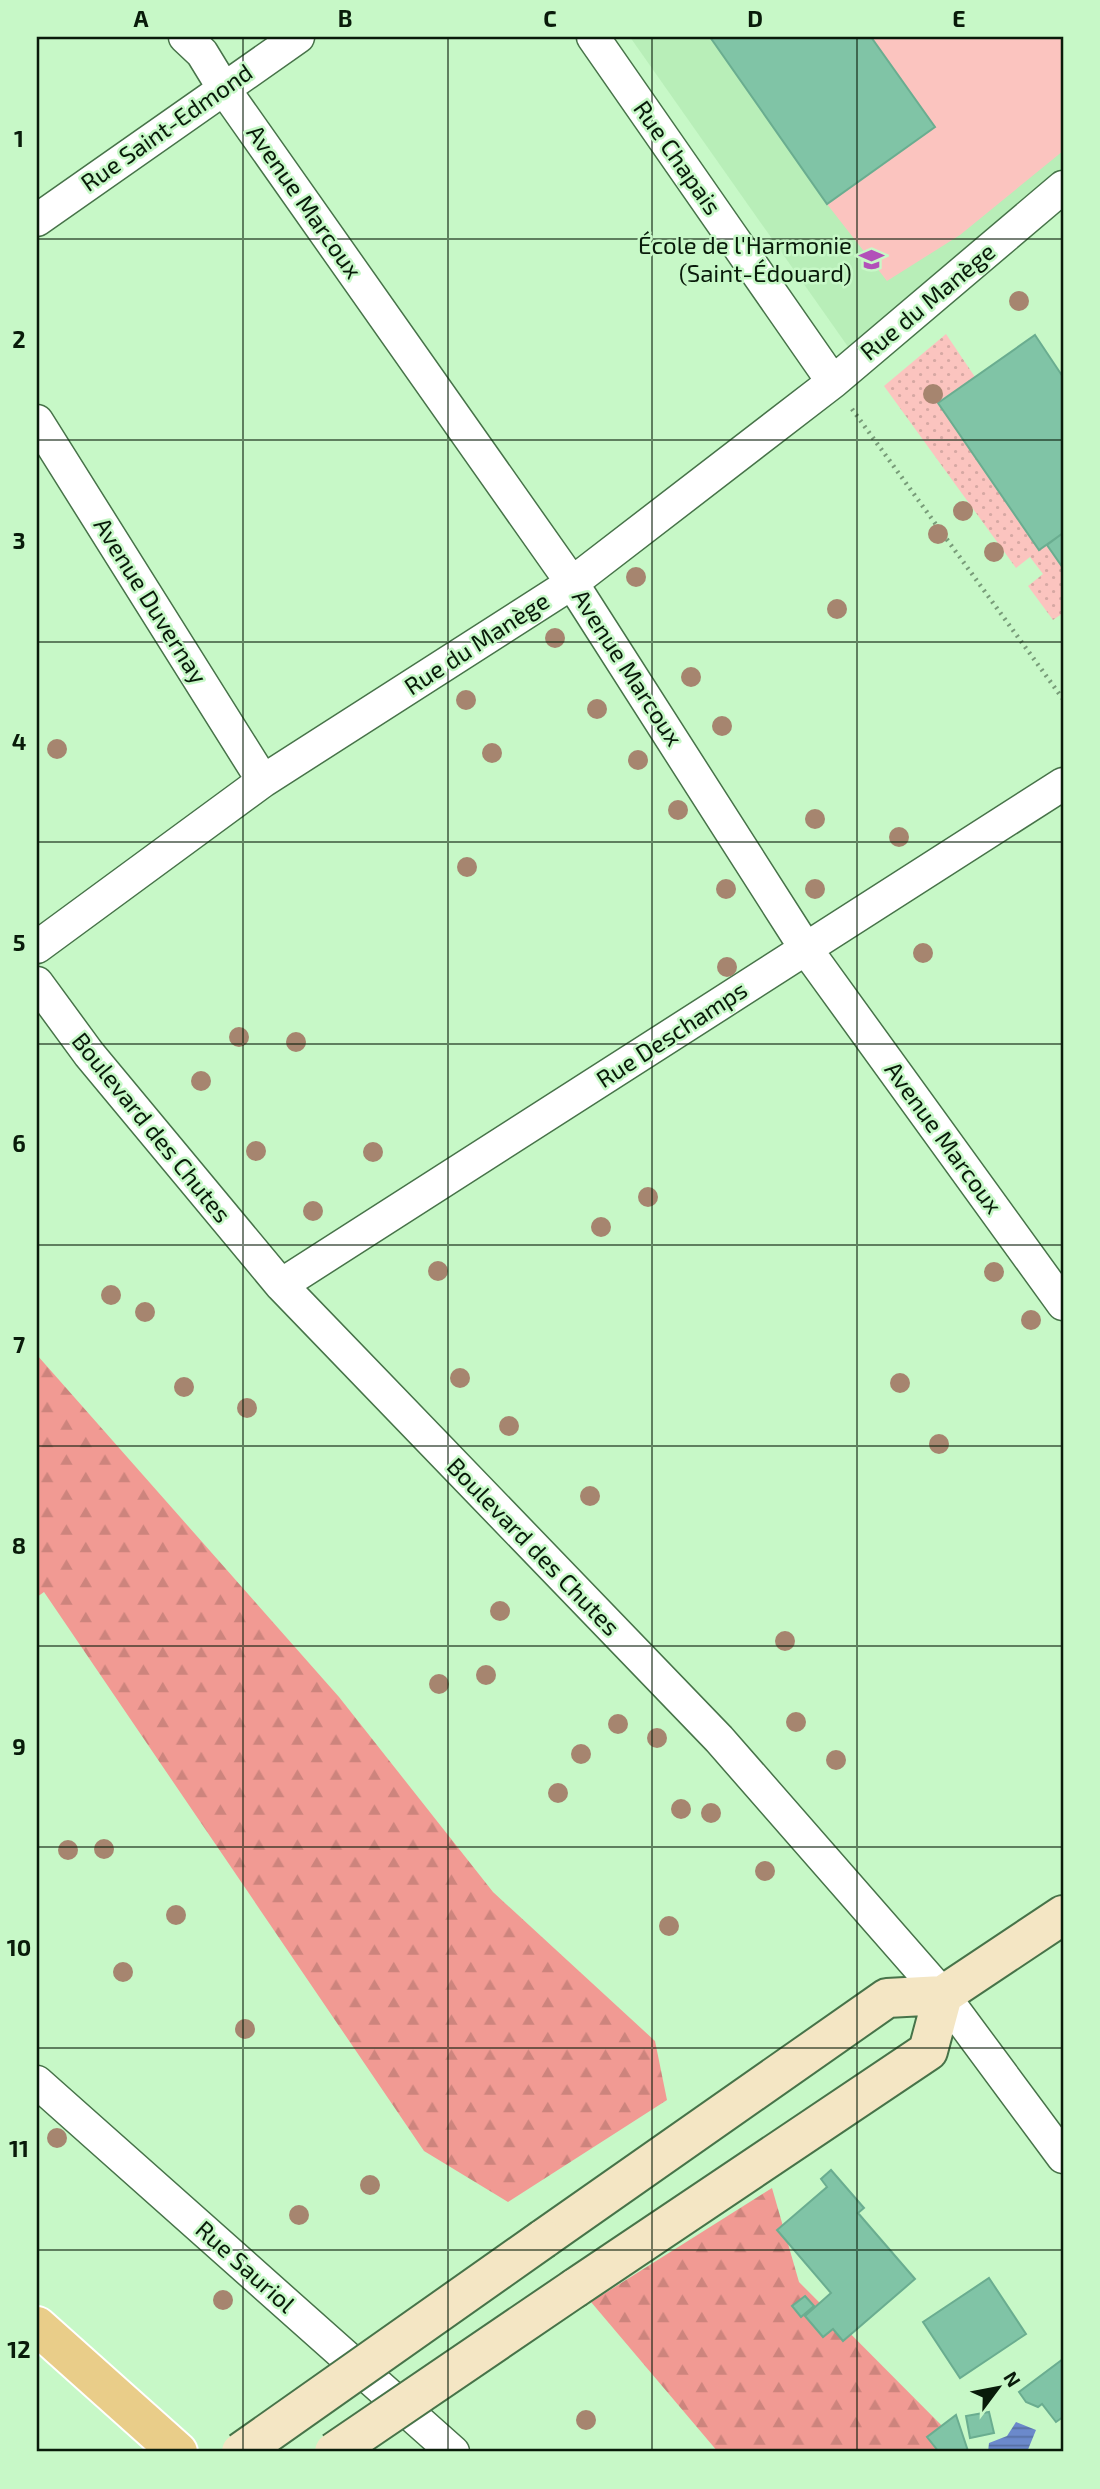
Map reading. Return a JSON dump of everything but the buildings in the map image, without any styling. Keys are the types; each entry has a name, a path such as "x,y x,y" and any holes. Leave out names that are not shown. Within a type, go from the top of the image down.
{"main road":[{"path":"37,2326 178,2452"}],"street":[{"name":"Avenue Marcoux","path":"185,37 202,53 224,89 572,583 806,948 1063,1304"},
{"name":"Rue Saint-Edmond","path":"37,220 298,37"},
{"name":"Rue Chapais","path":"593,37 833,382"},
{"name":"Rue du Manège","path":"37,947 263,781 572,583 833,382 1063,187"},
{"name":"Avenue Duvernay","path":"37,421 263,781"},
{"name":"Rue Deschamps","path":"281,1286 1063,784"},
{"name":"Boulevard des Chutes","path":"37,983 89,1054 281,1286 719,1739 943,1995 1063,2157"},
{"path":"241,2452 887,1998 943,1995 1063,1915"},
{"path":"334,2452 928,2051 943,1995"},
{"name":"Rue Sauriol","path":"37,2082 453,2452"}],"path":[{"path":"833,382 1063,699"}],"shaded area":[{"name":"École de l'Harmonie (Saint-Édouard)","path":"630,37 1063,37 1063,169 851,351"},
{"path":"871,37 1063,37 1063,151 960,235 887,281 827,204 935,127"},
{"path":"946,334 975,377 938,403 1039,550 1047,545 1063,568 1063,613 1053,620 1028,586 1043,574 1030,557 1016,568 884,386"}],"green space":[{"path":"37,1355 339,1697 493,1892 655,2041 667,2100 508,2202 424,2151 44,1592 37,1597"},
{"path":"772,2188 799,2282 968,2452 718,2452 591,2302"}],"water":[{"path":"1016,2422 1036,2430 1027,2452 988,2452 989,2443 1007,2436"}],"place":[{"name":"École de l'Harmonie (Saint-Édouard)","path":"872,260"}]}
